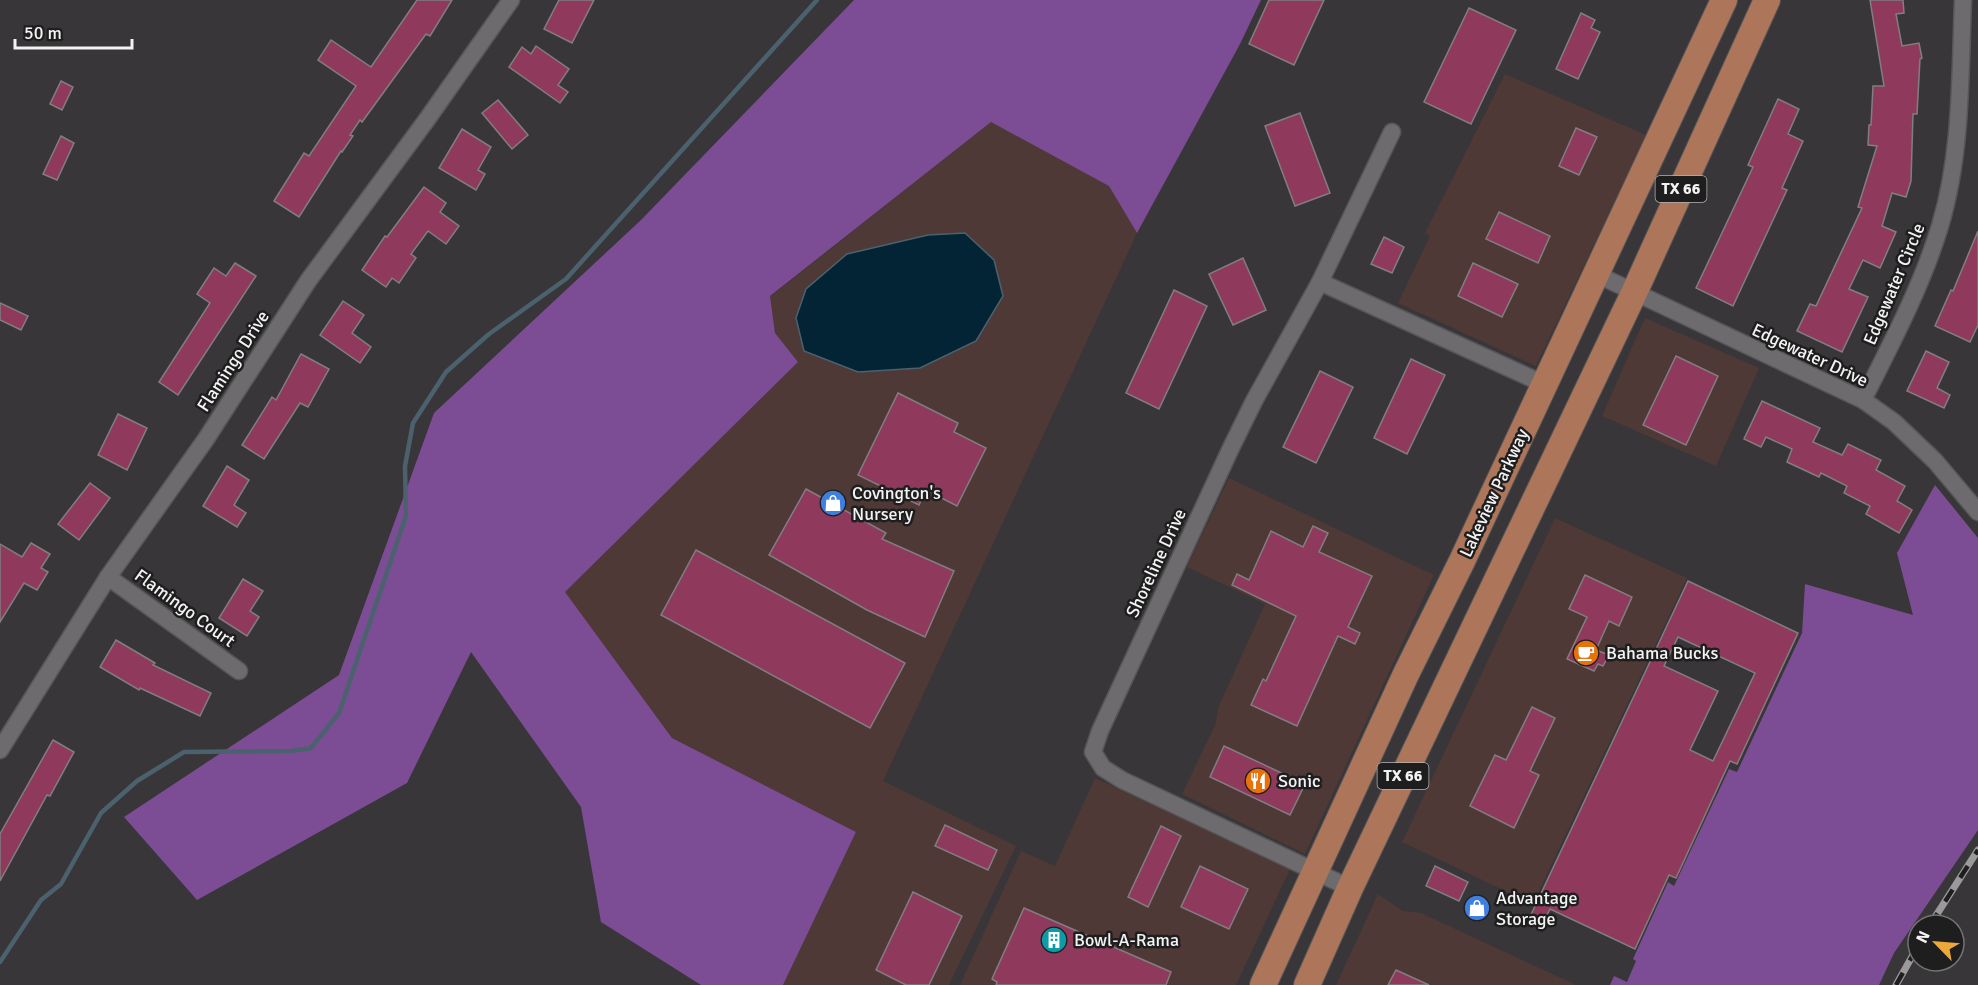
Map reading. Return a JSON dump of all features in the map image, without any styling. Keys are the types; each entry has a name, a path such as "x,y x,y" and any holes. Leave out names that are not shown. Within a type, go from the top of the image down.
{"main road":[{"name":"Lakeview Parkway","path":"1263,985 1314,871 1724,0"},
{"path":"1743,55 1761,0"},
{"name":"TX 66","path":"1307,985 1350,888 1634,293 1767,0"}],"street":[{"name":"Flamingo Drive","path":"0,750 108,577 206,439 308,281 428,118 511,0"},
{"name":"Edgewater Circle","path":"1863,400 1926,267 1941,224 1957,142 1963,0"},
{"name":"Shoreline Drive","path":"1350,888 1122,780 1103,768 1093,752 1100,731 1230,450 1254,401 1320,282 1392,132"},
{"name":"Edgewater Drive","path":"1596,274 1863,400 1894,422 1935,461 1978,512"},
{"path":"1320,282 1544,384"},
{"name":"Flamingo Court","path":"108,577 239,671"}],"shaded area":[{"path":"854,0 1261,0 1240,44 1137,233 1109,186 991,122 770,296 775,333 798,362 565,592 672,738 856,832 783,985 701,985 601,922 581,807 471,652 407,783 197,900 124,817 339,675 434,413 641,220"},
{"path":"1505,74 1646,135 1536,366 1398,303 1430,236 1425,233"},
{"name":"Covington's Nursery","path":"991,122 1110,186 1137,233 883,781 1016,846 949,985 783,985 856,832 672,738 564,592 798,362 775,333 770,297"},
{"path":"1645,318 1759,368 1716,466 1602,416"},
{"path":"1229,478 1434,575 1305,854 1182,794 1216,723 1218,708 1265,604 1187,567"},
{"path":"1935,485 1978,538 1978,830 1921,913 1906,913 1906,935 1894,953 1879,985 1610,985 1614,976 1627,982 1636,961 1633,959 1668,882 1674,886 1729,769 1737,772 1802,633 1805,584 1913,615 1897,553"},
{"path":"1555,518 1687,578 1533,904 1402,842"},
{"path":"1095,778 1290,869 1236,985 960,985 1021,851 1055,866"},
{"path":"1378,894 1403,911 1421,913 1576,985 1336,985"}],"water":[{"path":"965,233 994,260 1003,296 976,341 920,368 858,372 804,351 796,318 806,289 847,254 928,235"}],"building":[{"path":"417,0 452,0 430,36 426,34 362,122 360,120 350,135 353,136 299,217 274,201 304,153 309,156 356,86 318,60 331,40 371,67"},
{"path":"559,0 594,0 572,43 544,29"},
{"path":"1269,0 1324,0 1294,65 1249,44"},
{"path":"1870,0 1903,0 1904,13 1896,14 1902,46 1919,43 1922,58 1920,59 1917,114 1913,114 1911,181 1906,197 1892,193 1882,226 1896,232 1880,268 1863,260 1849,289 1868,297 1842,352 1797,331 1810,304 1816,306 1862,208 1858,207 1877,146 1868,145 1873,86 1884,86"},
{"path":"1469,8 1516,30 1471,124 1424,102"},
{"path":"1581,13 1595,20 1591,28 1600,32 1578,79 1556,69"},
{"path":"536,46 569,69 558,85 568,92 560,103 509,67 522,47 531,54"},
{"path":"61,81 73,87 62,110 50,104"},
{"path":"1778,99 1799,109 1788,134 1803,141 1782,188 1787,190 1733,306 1696,288 1753,167 1748,165"},
{"path":"498,100 528,135 512,149 482,113"},
{"path":"1300,113 1330,193 1295,206 1265,126"},
{"path":"1576,128 1597,137 1579,175 1559,166"},
{"path":"462,129 491,147 478,170 485,174 476,190 439,168"},
{"path":"61,136 74,143 57,180 43,174"},
{"path":"424,187 446,203 440,212 459,226 446,244 428,231 411,254 416,258 399,283 392,278 386,287 362,270 385,236 387,237"},
{"path":"1499,212 1550,236 1538,263 1486,239"},
{"path":"1978,231 1978,325 1970,342 1935,326 1951,290 1953,291"},
{"path":"1384,237 1404,247 1392,273 1371,264"},
{"path":"1243,258 1266,310 1233,325 1209,274"},
{"path":"235,263 256,276 178,395 159,382 210,303 197,294 214,268 226,276"},
{"path":"1473,263 1518,284 1502,317 1458,296"},
{"path":"1174,290 1207,306 1159,409 1126,393"},
{"path":"343,301 364,315 352,333 371,347 360,363 320,335"},
{"path":"0,303 28,316 21,330 0,320"},
{"path":"1926,351 1949,362 1937,388 1950,395 1944,408 1907,391"},
{"path":"301,354 329,369 308,407 300,403 264,459 242,445 272,397 276,400"},
{"path":"1676,356 1718,376 1686,445 1643,425"},
{"path":"1411,359 1445,375 1407,454 1374,438"},
{"path":"1320,371 1353,387 1316,463 1283,447"},
{"path":"898,393 958,423 954,432 986,448 957,506 926,490 919,505 858,475"},
{"path":"1762,401 1820,428 1813,442 1842,455 1848,444 1881,460 1876,470 1905,486 1897,501 1912,510 1899,533 1866,514 1870,506 1844,493 1847,486 1821,473 1819,477 1787,462 1792,449 1766,437 1761,447 1744,439"},
{"path":"118,414 147,428 127,470 98,455"},
{"path":"227,466 249,480 234,505 246,513 237,527 203,506"},
{"path":"90,483 110,498 79,540 58,524"},
{"path":"806,489 886,533 882,539 954,571 925,637 867,610 769,555"},
{"path":"1313,526 1328,533 1319,552 1372,576 1348,627 1360,633 1355,644 1338,636 1297,726 1251,705 1263,679 1266,681 1296,616 1232,585 1237,574 1249,580 1271,531 1303,547"},
{"path":"31,543 50,554 41,568 48,572 37,590 24,583 0,622 0,544 22,557"},
{"path":"696,550 905,663 870,728 661,615"},
{"path":"1585,575 1632,597 1619,626 1609,621 1596,650 1609,655 1603,666 1598,664 1594,671 1567,659 1587,617 1569,609"},
{"path":"243,579 263,591 250,611 259,617 247,636 219,618"},
{"path":"1688,581 1798,633 1737,764 1730,761 1676,878 1669,875 1635,949 1550,909 1542,925 1529,919","holes":["1678,637 1755,673 1713,761 1690,750 1718,691 1664,666"]},
{"path":"116,640 155,663 153,665 211,693 200,716 140,688 139,690 100,667"},
{"path":"1532,707 1555,718 1530,771 1539,775 1514,828 1470,806 1495,755 1506,760"},
{"path":"53,740 74,752 50,796 47,795 0,881 0,834"},
{"name":"Sonic","path":"1224,746 1305,784 1290,815 1210,777"},
{"path":"945,825 997,850 988,870 935,846"},
{"path":"1161,826 1181,836 1148,907 1128,897"},
{"path":"1200,866 1248,889 1229,929 1181,907"},
{"path":"1435,866 1468,882 1459,901 1426,886"},
{"path":"913,892 962,916 929,985 906,985 876,970"},
{"name":"Bowl-A-Rama","path":"1024,908 1171,972 1166,985 996,985 997,982 992,979"},
{"path":"1396,970 1429,985 1388,985"}],"waterway":[{"path":"0,962 41,900 61,884 101,813 137,781 184,752 291,751 311,748 339,713 406,516 405,466 413,423 446,372 489,334 566,279 817,0"}],"railway":[{"path":"1938,913 1978,850"},
{"path":"1896,985 1906,967"}],"place":[{"name":"Covington's Nursery","path":"833,503"},
{"name":"Bahama Bucks","path":"1586,653"},
{"name":"Sonic","path":"1258,781"},
{"name":"Advantage Storage","path":"1477,908"},
{"name":"Bowl-A-Rama","path":"1054,940"}]}
